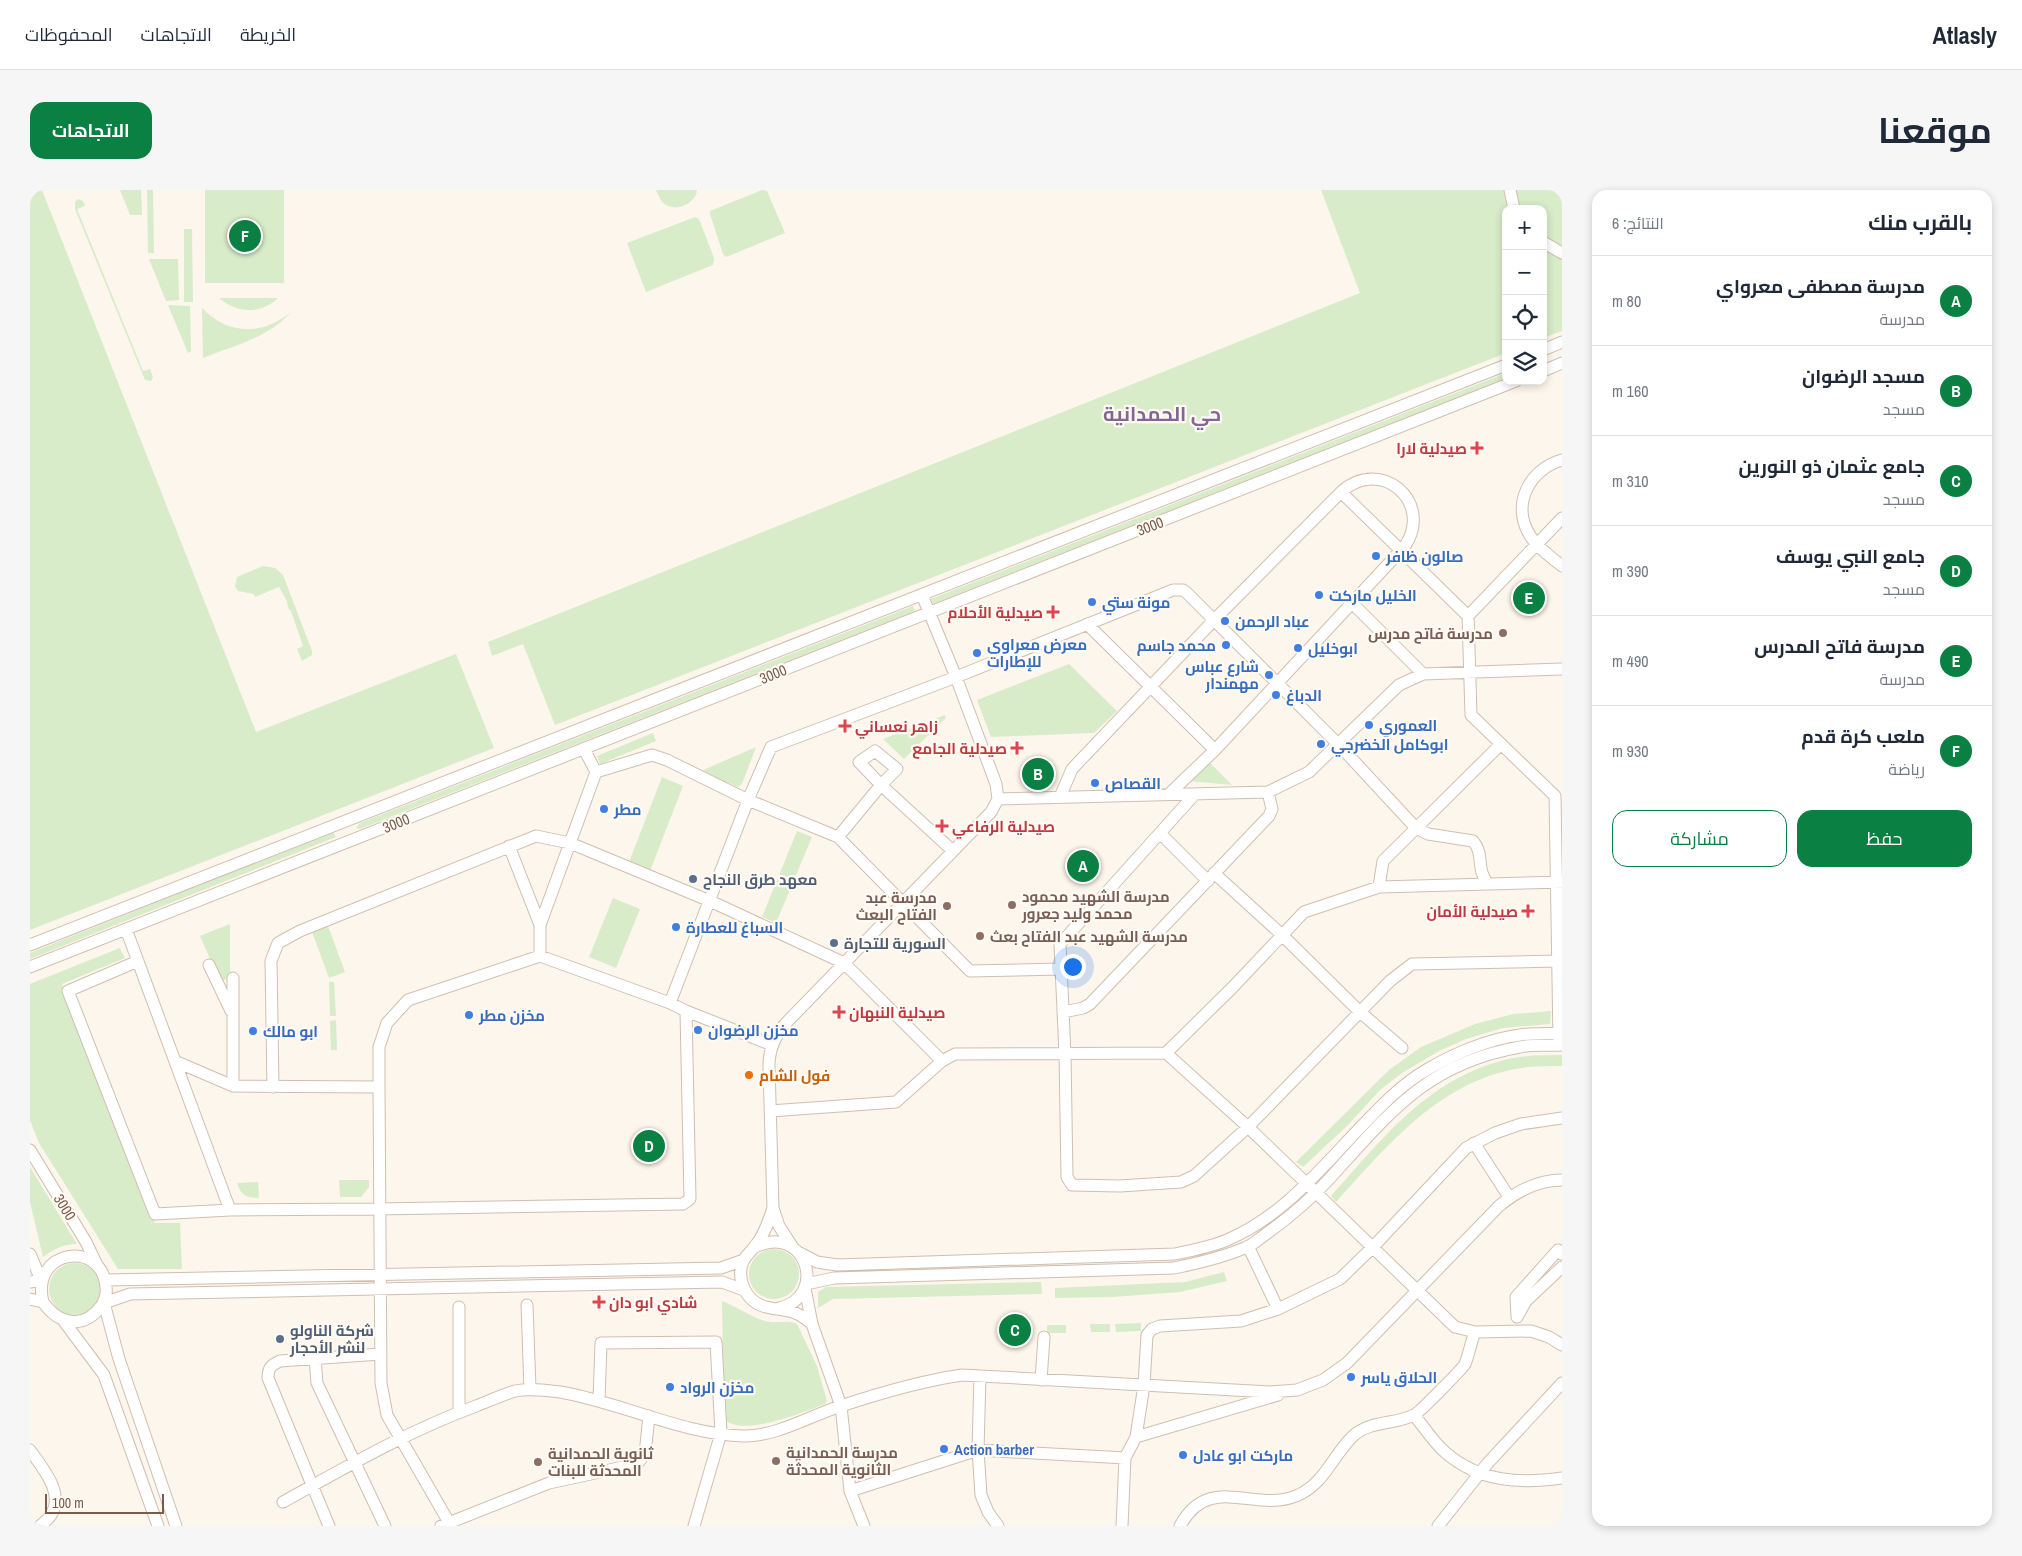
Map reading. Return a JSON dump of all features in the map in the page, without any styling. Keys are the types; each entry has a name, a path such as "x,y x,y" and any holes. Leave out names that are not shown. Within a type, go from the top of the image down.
{"street":[{"path":"1510,190 1513,205"},
{"path":"1547,244 1562,253"},
{"path":"1547,348 1562,342"},
{"path":"1547,369 1562,363"},
{"name":"3000","path":"30,945 1502,367"},
{"name":"3000","path":"30,967 1506,385"},
{"path":"1562,460 1548,465 1536,474 1524,494 1523,517 1528,532 1537,544 1562,566"},
{"path":"1060,797 1072,769 1214,620 1341,492 1352,484 1372,479 1385,481 1402,491 1410,502 1414,522 1409,541 1216,750 1169,794"},
{"path":"1341,492 1468,616"},
{"path":"777,1308 794,1302 805,1286 834,1278 1174,1268 1207,1261 1248,1246 1290,1217 1316,1194 1388,1114 1410,1094 1434,1078 1462,1063 1492,1053 1522,1046 1561,1045 1560,882 1555,796 1470,715 1468,616 1562,518"},
{"path":"670,1003 748,800 771,746 956,677 1173,590 1183,590 1214,620 1338,744 1416,828 1428,834 1474,841 1479,848 1481,875 1488,884"},
{"path":"864,1526 850,1491 841,1406 812,1324 805,1286 807,1268 781,1231 773,1208 769,1059 772,1045 782,1027 991,812 998,798 996,784 956,677 922,595"},
{"path":"1352,603 1423,674"},
{"path":"1087,624 1216,750"},
{"path":"998,798 1268,792 1309,772 1399,685 1423,674 1562,669"},
{"path":"1379,886 1383,861 1501,744"},
{"path":"540,956 540,925 596,772 584,749"},
{"path":"596,772 652,755 667,760 748,800 838,837 970,971 1061,970"},
{"path":"838,837 881,785 953,851"},
{"path":"1063,1012 1083,1008 1090,1004 1269,816 1272,809 1268,792"},
{"path":"1196,794 1060,944 1065,1054 1067,1177 1072,1185 1120,1186 1182,1182 1194,1176 1248,1127 1390,982 1412,964 1559,961"},
{"path":"341,823 348,841"},
{"path":"1160,833 1282,935 1360,1012 1402,1048"},
{"path":"273,1087 271,961 278,943 300,931 536,836 570,843 710,901 844,963 942,1061"},
{"path":"509,846 540,925"},
{"path":"1166,1053 1232,988 1304,912 1379,886 1560,882"},
{"path":"126,929 177,1062 230,1210"},
{"path":"649,1416 645,1454 638,1464 549,1483 447,1525 387,1415 381,1384 381,1275 378,1210 379,1046 387,1023 408,1000 540,956 670,1003 772,1045"},
{"path":"138,960 68,991 155,1214 230,1210 378,1210 683,1204 690,1199 686,1011"},
{"path":"209,965 233,1015"},
{"path":"232,978 233,1086"},
{"path":"755,1247 774,1241 783,1242 817,1262 837,1265 1176,1254 1227,1240 1287,1202 1307,1184 1382,1105 1403,1086 1428,1069 1457,1054 1488,1043 1520,1035 1561,1033"},
{"path":"770,1110 896,1102 942,1061 955,1054 1166,1053 1248,1127 1455,1327 1475,1332 1531,1331 1562,1345"},
{"path":"177,1062 233,1086 379,1087"},
{"path":"1122,1526 1125,1458 1136,1436 1144,1385 1147,1335 1152,1329 1160,1326 1241,1321 1278,1309 1340,1279 1373,1248 1466,1148 1494,1132 1521,1124 1562,1118"},
{"path":"1474,1144 1509,1198"},
{"name":"3000","path":"30,1150 86,1242 97,1265"},
{"path":"1136,1436 1298,1390 1323,1380 1347,1363 1499,1206 1526,1188 1562,1180"},
{"path":"773,1208 755,1247 744,1260 741,1270 744,1290 758,1304 767,1308 792,1311 812,1324"},
{"path":"1248,1246 1278,1309"},
{"path":"1517,1330 1516,1297 1558,1250 1562,1254"},
{"path":"30,1254 42,1302 51,1313 63,1320 104,1375 158,1526"},
{"path":"36,1281 58,1259 72,1255 85,1257 97,1265 106,1280 107,1291 104,1303 94,1315 79,1322 63,1320"},
{"path":"1100,1256 1101,1270"},
{"path":"106,1280 721,1268 744,1260"},
{"path":"1517,1316 1526,1301 1562,1266"},
{"path":"104,1303 130,1294 722,1282 744,1290"},
{"path":"30,1300 42,1302"},
{"path":"104,1303 119,1359 176,1526"},
{"path":"527,1305 530,1389"},
{"path":"459,1307 459,1412"},
{"path":"1180,1526 1194,1506 1218,1497 1275,1500 1296,1496 1308,1490 1325,1473 1353,1436 1360,1431 1378,1423 1414,1415 1464,1366 1475,1332"},
{"path":"1041,1380 1044,1337"},
{"path":"599,1401 601,1343 716,1342 721,1433 694,1526"},
{"path":"329,1526 268,1378 268,1370 280,1360 381,1354"},
{"path":"315,1358 317,1383 353,1463 385,1526"},
{"path":"283,1502 399,1438 459,1412 514,1392 530,1389 559,1392 599,1401 649,1416 721,1433 744,1436 769,1433 841,1406 932,1380 962,1375 1270,1392 1298,1390"},
{"path":"980,1376 978,1450 981,1495 988,1512 998,1526"},
{"path":"1438,1526 1449,1521 1479,1474 1562,1382"},
{"path":"1414,1415 1444,1452 1465,1467 1479,1474 1522,1482 1562,1478"},
{"path":"30,1450 54,1487 56,1500 51,1514 40,1526"},
{"path":"850,1491 978,1450 1125,1458"}],"green space":[{"path":"30,190 42,190 256,732 456,654 494,748 30,930"},
{"path":"120,190 141,190 142,215 130,215"},
{"path":"147,190 153,190 154,253 148,253"},
{"path":"205,190 284,190 284,283 205,283"},
{"path":"656,190 697,190 691,202 673,207 660,200"},
{"path":"762,190 767,191 785,233 726,257 723,254 710,211"},
{"path":"1321,190 1562,190 1562,331 1547,337 1547,205 1502,205 1502,355 555,725 523,644 492,656 488,642 1360,293"},
{"path":"78,199 83,201 85,206 77,209 143,371 150,369 153,377 151,381 145,380 75,209 75,202"},
{"path":"695,217 699,219 714,258 713,265 646,292 627,243"},
{"path":"184,229 192,229 193,302 184,302"},
{"path":"149,259 178,259 179,300 166,301"},
{"path":"219,298 278,298 264,307 248,310 233,307"},
{"path":"168,305 190,306 191,351 188,353"},
{"path":"202,308 212,317 223,323 245,329 269,325 291,312 273,328 262,334 203,358"},
{"path":"1502,375 1502,381 933,604 931,599"},
{"path":"263,566 275,568 283,575 312,651 312,655 302,661 297,649 303,646 287,601 279,587 255,597 254,594 238,591 235,587 237,577"},
{"path":"913,606 915,611 360,829 356,828 360,823"},
{"path":"1069,664 1117,711 1094,733 991,737 977,700"},
{"path":"945,715 946,718 904,759 883,739"},
{"path":"653,733 656,741 600,764 597,756"},
{"path":"756,747 742,784 738,787 701,771"},
{"path":"1209,762 1232,785 1189,781"},
{"path":"662,777 683,786 650,871 629,862"},
{"path":"797,831 812,837 776,923 762,917"},
{"path":"333,832 336,837 30,959 30,953"},
{"path":"613,898 640,909 616,968 589,957"},
{"path":"327,923 345,972 329,978 311,929"},
{"path":"230,924 230,977 220,982 200,936"},
{"path":"120,948 125,958 62,984 155,1223 180,1223 182,1269 118,1269 39,1143 30,1120 30,984"},
{"path":"329,982 334,982 336,1016 330,1016"},
{"path":"1551,1011 1550,1024 1503,1028 1466,1039 1439,1051 1402,1073 1380,1090 1347,1126 1303,1167 1296,1162 1389,1070 1421,1047 1475,1024 1513,1014"},
{"path":"336,1020 337,1050 331,1050 330,1021"},
{"path":"1562,1055 1562,1066 1528,1067 1498,1073 1470,1084 1444,1099 1420,1116 1398,1136 1336,1202 1331,1196 1406,1115 1449,1083 1474,1071 1509,1059"},
{"path":"30,1167 77,1244 59,1248 43,1257 30,1202"},
{"path":"339,1180 369,1180 369,1187 361,1197 340,1197"},
{"path":"258,1182 259,1198 245,1195 237,1183"},
{"path":"769,1249 779,1249 792,1256 799,1269 799,1279 792,1292 779,1299 769,1299 760,1295 753,1288 749,1279 749,1269 753,1260 760,1253"},
{"path":"70,1263 80,1263 94,1270 101,1284 101,1294 94,1308 80,1315 70,1315 60,1311 53,1304 49,1294 49,1284 53,1274 60,1267"},
{"path":"1224,1272 1227,1281 1180,1292 1112,1297 1055,1298 1055,1288 1185,1282"},
{"path":"1041,1282 1042,1294 833,1299 818,1308 818,1292 826,1287"},
{"path":"722,1301 764,1321 797,1324 817,1366 827,1401 825,1404 759,1425 745,1426 733,1424 724,1419"},
{"path":"1141,1323 1141,1331 1116,1332 1115,1324"},
{"path":"1090,1324 1110,1324 1110,1332 1091,1332"},
{"path":"1047,1325 1066,1325 1066,1333 1047,1333"}],"place":[{"name":"ملعب كرة قدم","path":"245,236"},
{"name":"صيدلية لارا","path":"1477,448"},
{"name":"صالون ظافر","path":"1376,556"},
{"name":"الخليل ماركت","path":"1319,595"},
{"name":"مدرسة فاتح المدرس","path":"1529,598"},
{"name":"مونة ستي","path":"1092,602"},
{"name":"صيدلية الأحلام","path":"1053,612"},
{"name":"عباد الرحمن","path":"1225,621"},
{"name":"مدرسة فاتح مدرس","path":"1503,633"},
{"name":"محمد جاسم","path":"1226,645"},
{"name":"ابوخليل","path":"1298,648"},
{"name":"معرض معراوي للإطارات","path":"977,653"},
{"name":"شارع عباس مهمندار","path":"1269,675"},
{"name":"الدباغ","path":"1276,695"},
{"name":"العموري","path":"1369,725"},
{"name":"زاهر نعساني","path":"845,726"},
{"name":"ابوكامل الخضرجي","path":"1321,744"},
{"name":"صيدلية الجامع","path":"1017,748"},
{"name":"مسجد الرضوان","path":"1038,774"},
{"name":"القصاص","path":"1095,783"},
{"name":"مطر","path":"604,809"},
{"name":"صيدلية الرفاعي","path":"942,826"},
{"name":"مدرسة مصطفى معرواي","path":"1083,866"},
{"name":"معهد طرق النجاح","path":"693,879"},
{"name":"مدرسة الشهيد محمود محمد وليد جعرور","path":"1012,905"},
{"name":"مدرسة عبد الفتاح البعث","path":"947,906"},
{"name":"صيدلية الأمان","path":"1528,911"},
{"name":"السباغ للعطارة","path":"676,927"},
{"name":"مدرسة الشهيد عبد الفتاح بعث","path":"980,936"},
{"name":"السورية للتجارة","path":"834,943"},
{"name":"صيدلية النبهان","path":"839,1012"},
{"name":"مخزن مطر","path":"469,1015"},
{"name":"مخزن الرضوان","path":"698,1030"},
{"name":"ابو مالك","path":"253,1031"},
{"name":"فول الشام","path":"749,1075"},
{"name":"جامع النبي يوسف","path":"649,1146"},
{"name":"شادي ابو دان","path":"599,1302"},
{"name":"جامع عثمان ذو النورين","path":"1015,1330"},
{"name":"شركة الناولو لنشر الأحجار","path":"280,1339"},
{"name":"الحلاق ياسر","path":"1351,1377"},
{"name":"مخزن الرواد","path":"670,1387"},
{"name":"Action barber","path":"944,1449"},
{"name":"ماركت ابو عادل","path":"1183,1455"},
{"name":"مدرسة الحمدانية الثانوية المحدثة","path":"776,1461"},
{"name":"ثانوية الحمدانية المحدثة للبنات","path":"538,1462"}],"district":[{"name":"حي الحمدانية","path":"1162,413"}]}
